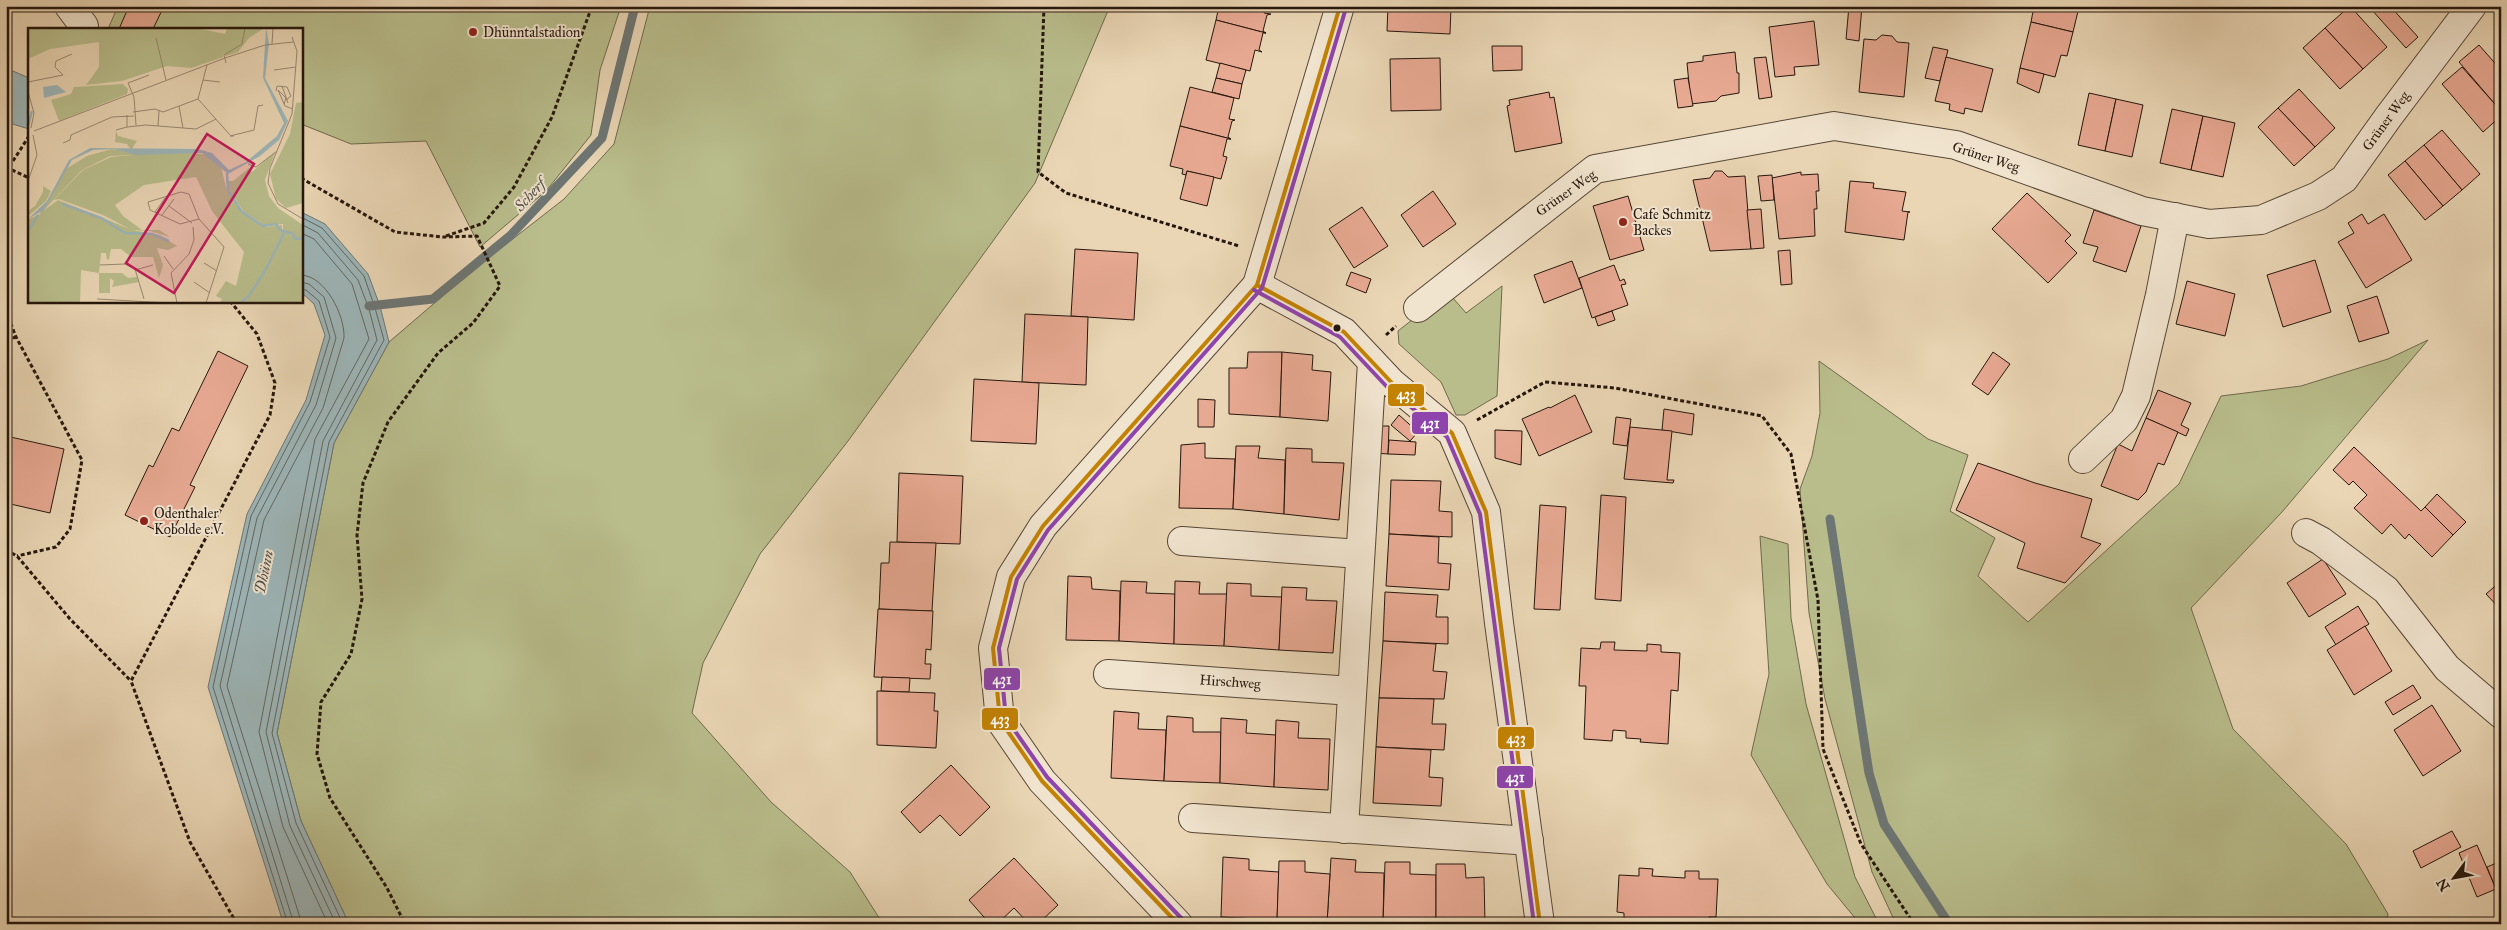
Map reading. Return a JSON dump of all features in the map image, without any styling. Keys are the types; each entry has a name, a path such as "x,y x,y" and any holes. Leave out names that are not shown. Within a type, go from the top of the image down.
{"street":[{"path":"69,6 84,26 83,28"},
{"path":"1178,924 1042,781 1000,720 993,648 1011,577 1043,526 1257,285 1340,6"},
{"name":"Grüner Weg","path":"1418,308 1595,170 1834,126 1956,145 2142,211 2209,224 2261,220 2318,196 2344,179 2472,6"},
{"path":"2083,459 2124,420 2136,396 2160,295 2175,217"},
{"path":"1257,285 1344,332 1392,384 1452,433 1486,512 1540,924"},
{"path":"1344,829 1372,362"},
{"path":"2306,533 2321,541 2386,590 2447,668 2501,714"},
{"path":"1182,541 1360,554"},
{"name":"Hirschweg","path":"1108,674 1352,691"},
{"path":"1193,818 1528,842"}],"path":[{"path":"443,237 484,223 514,187 552,117 592,6"},
{"path":"1044,6 1038,172 1066,194 1237,246 1267,252"},
{"path":"6,172 28,138"},
{"path":"8,167 28,177"},
{"path":"302,179 396,232 443,237 477,236 500,286 473,323 438,353 388,422 363,483 357,535 362,599 351,654 321,702 317,754 330,798 387,888 405,924"},
{"path":"131,681 270,415 275,383 257,334 231,302"},
{"path":"1372,362 1386,335 1418,308"},
{"path":"6,311 16,337 82,460 70,529 56,547 17,556"},
{"path":"6,340 16,337"},
{"path":"1452,433 1545,382 1616,388 1762,416 1791,454 1818,600 1823,749 1861,844 1914,924"},
{"path":"6,550 17,556 70,619 131,681 190,842 237,924"}],"green space":[{"path":"118,6 621,6 600,70 591,135 546,191 480,247 426,141 351,144 302,124 302,28 108,28"},
{"path":"650,6 1110,6 1035,183 848,441 760,554 703,663 692,713 771,802 850,872 883,924 349,924 301,821 277,733 334,443 389,342 473,270 564,199 614,144"},
{"path":"1502,286 1497,396 1465,415 1456,415 1441,382 1399,344 1398,331 1440,298 1453,298 1466,313"},
{"path":"2428,340 2282,512 2191,608 2233,729 2346,844 2388,914 2386,924 1896,924 1872,872 1825,699 1809,613 1800,489 1812,456 1820,413 1819,361 1928,439 1968,455 1950,511 1995,538 1978,576 2028,622 2179,484 2221,396 2301,386 2388,359"},
{"path":"1760,536 1788,544 1791,618 1806,704 1855,877 1879,924 1860,924 1827,884 1751,755 1769,674"}],"water":[{"path":"6,68 28,78 28,129 6,122"},
{"name":"Dhünn","path":"302,212 325,224 368,274 380,306 389,342 334,443 277,733 301,821 349,924 283,922 208,687 247,514 306,400 325,335 314,304 302,293"}],"building":[{"path":"129,6 164,6 153,28 119,28"},
{"path":"1219,6 1266,6 1264,13 1271,14 1267,15 1263,31 1266,33 1216,20"},
{"path":"1388,6 1451,6 1450,34 1387,31"},
{"path":"1849,6 1862,6 1859,41 1846,39"},
{"path":"2034,6 2079,7 2073,32 2031,22"},
{"path":"2350,6 2387,47 2363,69 2325,28"},
{"path":"2374,6 2390,6 2418,37 2406,48 2371,9"},
{"path":"1216,20 1266,33 1263,33 1259,50 1262,52 1255,50 1250,71 1206,60"},
{"path":"1814,21 1819,65 1794,67 1795,75 1775,77 1769,27"},
{"path":"2031,22 2073,32 2067,56 2061,55 2055,77 2020,68"},
{"path":"2325,28 2363,69 2340,89 2303,48"},
{"path":"1882,35 1892,36 1897,42 1909,43 1904,97 1859,92 1864,39 1876,40"},
{"path":"2479,45 2501,70 2500,110 2459,62"},
{"path":"1492,46 1522,46 1522,70 1493,71"},
{"path":"1933,47 1948,50 1940,81 1925,78"},
{"path":"1735,52 1737,73 1739,73 1739,93 1721,96 1716,101 1691,104 1687,63 1703,61 1703,56"},
{"path":"1766,57 1772,97 1759,99 1754,58"},
{"path":"1946,57 1993,69 1982,112 1965,108 1964,114 1949,110 1950,104 1935,101"},
{"path":"1440,58 1441,110 1391,111 1390,59"},
{"path":"1220,63 1246,70 1242,84 1216,78"},
{"path":"2462,67 2501,111 2501,116 2483,132 2442,84"},
{"path":"2020,68 2044,74 2039,93 2017,83"},
{"path":"1216,78 1242,84 1239,99 1212,92"},
{"path":"1688,78 1693,106 1678,108 1674,80"},
{"path":"1190,87 1234,98 1229,119 1235,120 1232,121 1228,137 1231,139 1180,126"},
{"path":"2299,89 2335,128 2315,147 2278,108"},
{"path":"1549,92 1550,98 1554,97 1562,143 1515,152 1507,106 1510,105 1509,100"},
{"path":"2089,93 2116,99 2105,151 2078,145"},
{"path":"2116,99 2143,105 2132,157 2105,151"},
{"path":"2278,108 2315,147 2294,166 2258,127"},
{"path":"2172,109 2203,116 2191,170 2160,163"},
{"path":"2203,116 2235,123 2223,177 2191,170"},
{"path":"1180,126 1231,139 1227,139 1223,156 1227,157 1221,179 1187,171 1186,175 1182,174 1183,169 1170,166"},
{"path":"2442,130 2480,174 2462,190 2424,145"},
{"path":"2424,145 2462,190 2443,206 2405,161"},
{"path":"2405,161 2443,206 2425,220 2388,175"},
{"path":"1187,171 1214,177 1207,206 1180,199"},
{"path":"1715,171 1722,171 1728,177 1745,176 1751,249 1710,251 1693,180 1710,178"},
{"path":"1801,172 1801,175 1818,174 1819,191 1816,191 1817,209 1814,209 1815,236 1779,239 1772,178"},
{"path":"1772,175 1774,200 1761,201 1758,176"},
{"path":"1850,181 1874,183 1873,188 1906,192 1902,211 1910,212 1908,212 1904,240 1845,232"},
{"path":"1433,191 1456,224 1423,247 1401,215"},
{"path":"2027,193 2071,235 2065,241 2077,253 2048,283 1992,229"},
{"path":"1628,196 1644,250 1610,260 1593,206"},
{"path":"1362,207 1388,246 1354,268 1329,229"},
{"path":"1761,209 1764,248 1751,249 1747,210"},
{"path":"2094,210 2141,226 2126,272 2093,261 2098,247 2083,243"},
{"path":"2362,214 2368,224 2384,214 2412,260 2366,288 2338,242 2354,233 2348,223"},
{"path":"1075,249 1138,253 1134,320 1071,316"},
{"path":"1790,250 1792,284 1781,285 1778,251"},
{"path":"2315,260 2331,312 2283,327 2267,275"},
{"path":"1572,261 1582,288 1544,303 1534,275"},
{"path":"1614,265 1620,281 1624,279 1626,284 1621,285 1628,305 1592,318 1579,278"},
{"path":"1351,272 1371,279 1366,293 1346,285"},
{"path":"2187,281 2235,294 2225,336 2176,324"},
{"path":"2377,296 2389,333 2359,342 2347,306"},
{"path":"1612,311 1615,320 1598,326 1595,317"},
{"path":"1025,314 1088,317 1086,385 1022,382"},
{"path":"218,351 248,366 190,485 195,487 170,537 125,515 149,465 153,467 172,428 179,431"},
{"path":"1248,352 1282,352 1280,417 1229,414 1229,368 1247,368"},
{"path":"1282,352 1313,355 1312,370 1331,372 1328,421 1280,417"},
{"path":"1993,352 2010,364 1988,395 1972,384"},
{"path":"974,379 1039,383 1036,444 971,441"},
{"path":"2158,390 2191,403 2181,425 2189,429 2186,436 2146,418"},
{"path":"1575,395 1592,432 1539,456 1522,419 1550,408"},
{"path":"1198,399 1215,400 1214,427 1198,427"},
{"path":"1664,409 1694,414 1692,435 1662,430"},
{"path":"1399,415 1418,432 1410,441 1391,425"},
{"path":"1616,417 1631,419 1627,446 1613,444"},
{"path":"2146,418 2178,432 2164,465 2158,463 2146,492 2138,500 2101,486 2118,444 2132,451"},
{"path":"1376,426 1389,426 1388,454 1375,453"},
{"path":"1630,427 1672,431 1667,480 1674,480 1673,483 1624,479"},
{"path":"1495,430 1522,431 1521,465 1495,458"},
{"path":"6,436 64,449 50,513 6,503"},
{"path":"1389,440 1416,442 1415,455 1388,454"},
{"path":"1205,443 1205,458 1235,459 1233,509 1179,508 1181,445"},
{"path":"1236,446 1260,446 1258,458 1285,460 1284,514 1233,509"},
{"path":"2354,447 2421,511 2425,507 2453,535 2432,557 2409,534 2405,539 2391,524 2382,534 2354,508 2367,495 2353,481 2349,485 2333,470"},
{"path":"1286,448 1312,449 1312,462 1344,463 1339,520 1284,514"},
{"path":"1978,463 2035,483 2092,499 2081,537 2101,544 2065,583 2017,568 2025,543 1956,510"},
{"path":"899,473 963,476 960,544 897,542"},
{"path":"1391,480 1441,481 1439,511 1452,512 1452,537 1389,534"},
{"path":"2437,494 2466,522 2453,535 2425,507"},
{"path":"1601,495 1626,497 1621,601 1595,599"},
{"path":"1540,505 1566,507 1560,610 1534,609"},
{"path":"1389,534 1439,537 1438,563 1451,564 1449,590 1386,586"},
{"path":"890,542 936,543 932,611 879,609 881,563 889,563"},
{"path":"2323,559 2346,594 2309,617 2287,583"},
{"path":"1068,576 1091,577 1092,589 1120,591 1119,641 1066,640"},
{"path":"1121,581 1147,582 1146,593 1175,594 1174,644 1119,641"},
{"path":"1175,581 1200,582 1199,594 1227,594 1224,646 1174,644"},
{"path":"2501,581 2501,610 2486,594"},
{"path":"1227,583 1251,584 1251,596 1282,597 1279,650 1224,646"},
{"path":"1282,587 1307,588 1306,600 1337,601 1333,653 1279,650"},
{"path":"1385,592 1438,595 1436,617 1448,617 1448,644 1383,641"},
{"path":"2358,606 2369,624 2336,645 2325,627"},
{"path":"878,609 933,611 931,650 926,649 925,664 931,664 930,679 874,677"},
{"path":"2365,626 2392,671 2354,695 2327,650"},
{"path":"1383,641 1436,644 1433,671 1447,672 1444,699 1379,698"},
{"path":"1601,642 1615,642 1614,650 1647,651 1647,644 1661,645 1661,652 1680,653 1678,691 1671,690 1668,744 1640,742 1641,739 1626,738 1626,731 1613,730 1612,741 1584,739 1586,686 1579,686 1581,648 1600,649"},
{"path":"882,677 910,678 909,692 881,691"},
{"path":"2413,685 2421,698 2393,715 2385,702"},
{"path":"877,691 935,693 934,711 938,711 936,748 877,745"},
{"path":"1379,698 1434,699 1432,724 1446,724 1444,750 1376,747"},
{"path":"2432,705 2461,751 2423,776 2394,730"},
{"path":"1114,711 1139,713 1138,729 1166,730 1164,781 1111,778"},
{"path":"1167,716 1193,718 1193,732 1221,732 1220,783 1164,781"},
{"path":"1221,718 1247,720 1246,733 1276,735 1274,787 1220,783"},
{"path":"1276,720 1299,722 1298,738 1330,739 1328,790 1274,787"},
{"path":"1376,747 1431,750 1429,777 1443,778 1441,806 1373,803"},
{"path":"951,765 990,807 960,836 940,815 920,833 901,812"},
{"path":"2452,831 2461,847 2421,868 2413,851"},
{"path":"2477,845 2496,889 2477,897 2459,853"},
{"path":"1223,857 1249,859 1249,870 1279,872 1277,920 1221,917"},
{"path":"1014,858 1058,905 1038,924 1029,924 1014,908 997,924 990,924 969,900"},
{"path":"1331,858 1356,860 1355,872 1384,873 1383,924 1327,923"},
{"path":"1279,861 1305,861 1305,872 1330,874 1327,923 1277,920"},
{"path":"1385,862 1410,862 1410,874 1436,875 1436,924 1383,924"},
{"path":"2499,862 2501,887 2496,889 2487,867"},
{"path":"1436,864 1465,864 1466,878 1484,877 1485,924 1436,924"},
{"path":"1639,868 1653,869 1652,876 1685,878 1685,871 1699,871 1699,879 1718,879 1716,917 1709,917 1708,924 1624,924 1624,913 1617,912 1619,875 1639,876"}],"waterway":[{"name":"Scherf","path":"369,306 433,299 511,235 602,138 635,6"},
{"path":"1830,519 1869,773 1884,824 1949,924"}],"transit line":[{"name":"433","path":"1178,924 1042,781 1000,720 993,648 1011,577 1043,526 1257,285 1340,6"},
{"name":"431","path":"1183,920 1047,777 1006,718 999,648 1017,579 1048,530 1262,288 1346,8"},
{"name":"433","path":"1257,285 1344,332 1392,383 1452,433 1486,512 1540,924"},
{"name":"431","path":"1254,290 1340,337 1388,388 1447,437 1480,514 1534,924"}],"place":[{"name":"Dhünntalstadion","path":"473,32"},
{"name":"Cafe Schmitz Backes","path":"1623,222"},
{"name":"Odenthaler Kobolde e.V.","path":"144,521"}]}
